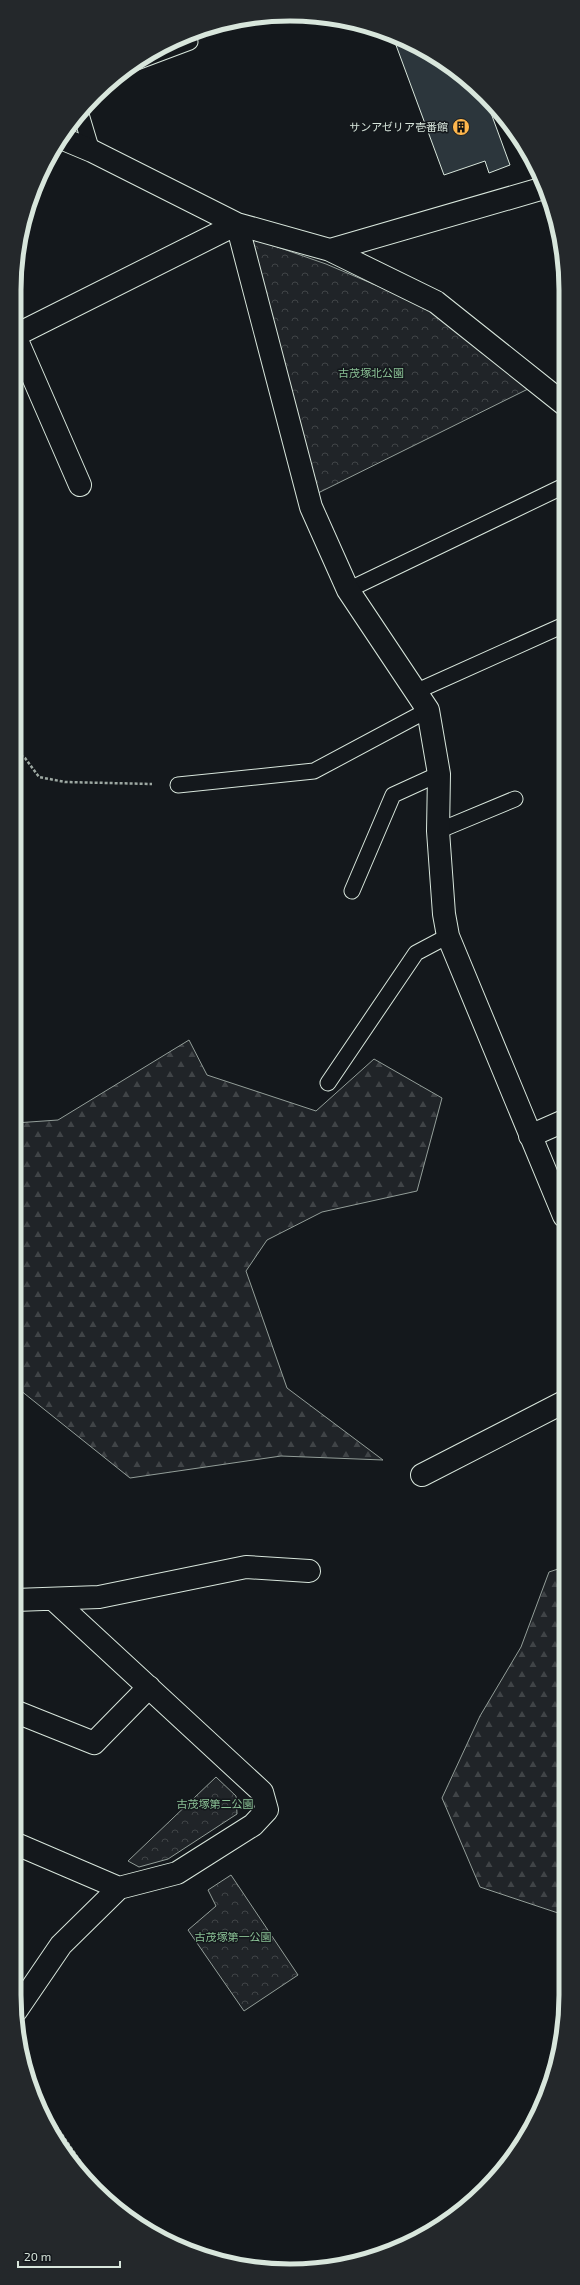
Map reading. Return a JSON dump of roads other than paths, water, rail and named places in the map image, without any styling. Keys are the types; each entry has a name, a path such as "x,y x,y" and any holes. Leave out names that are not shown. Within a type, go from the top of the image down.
{"street":[{"path":"67,140 92,151 237,224 330,250 436,302 559,400"},
{"path":"330,250 540,189"},
{"path":"21,334 237,224"},
{"path":"237,224 311,508 348,590 428,710 439,774 438,831 444,914 448,936 559,1204"},
{"path":"21,349 80,485"},
{"path":"530,1136 559,1124"},
{"path":"422,1475 559,1405"},
{"path":"21,1600 99,1597 246,1567 309,1571"},
{"path":"21,2004 61,1945 120,1888 177,1873 253,1825 268,1810 262,1792 53,1599"},
{"path":"21,1714 94,1743 148,1687"},
{"path":"21,1846 120,1888"}],"lane":[{"path":"168,51 190,42"},
{"path":"83,119 92,151"},
{"path":"348,590 559,488"},
{"path":"415,692 559,627"},
{"path":"178,785 314,771 428,710"},
{"path":"352,890 393,795 439,774"},
{"path":"438,831 514,799"},
{"path":"328,1083 416,953 448,936"}],"place":[{"name":"サンアゼリア壱番館","path":"461,127"}],"park label":[{"name":"古茂塚北公園","path":"371,373"},
{"name":"古茂塚第二公園","path":"215,1804"},
{"name":"古茂塚第一公園","path":"233,1937"}]}
